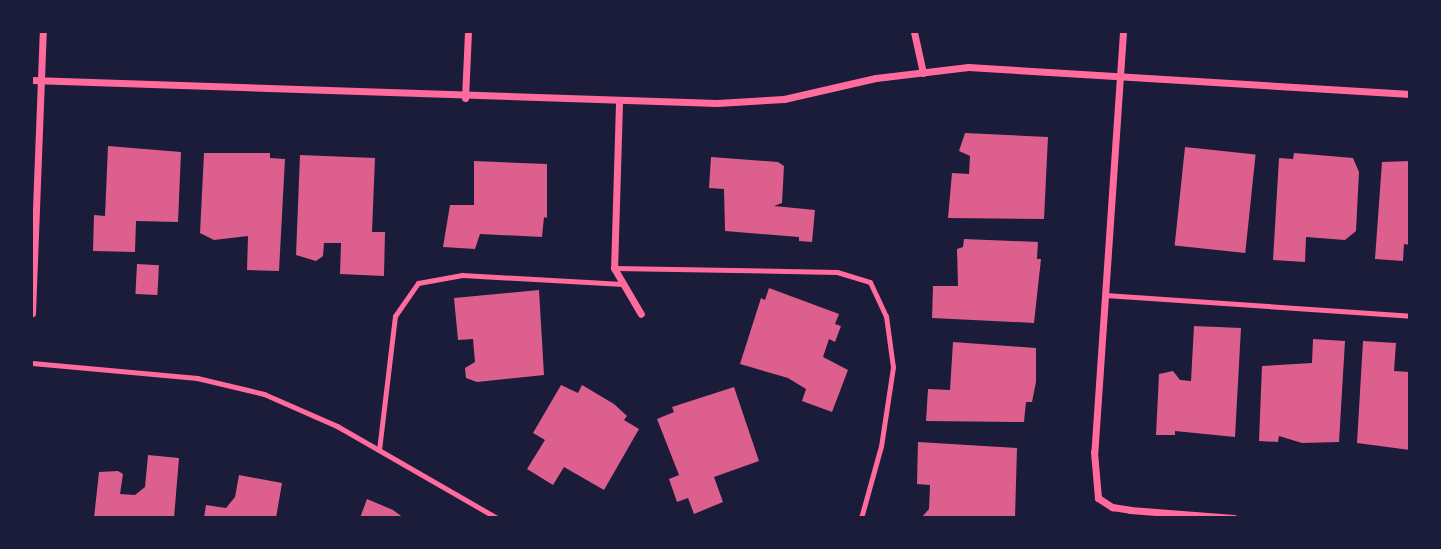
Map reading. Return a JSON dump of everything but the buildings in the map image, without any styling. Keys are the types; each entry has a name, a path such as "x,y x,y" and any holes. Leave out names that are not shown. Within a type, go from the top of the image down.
{"street":[{"path":"32,313 43,32"},
{"path":"465,98 468,32"},
{"path":"914,32 923,72"},
{"path":"1122,32 1094,452 1098,498 1112,507 1130,510 1234,517"},
{"path":"32,80 619,103 784,99 876,78 968,67 1409,94"},
{"path":"619,103 614,268 641,314"}],"lane":[{"path":"614,268 836,272 870,282 886,316 893,367 881,446 861,517"},
{"path":"379,450 395,316 418,282 462,275 623,284"},
{"path":"1105,295 1409,316"},
{"path":"32,363 197,377 250,390 337,426 497,517"}]}
